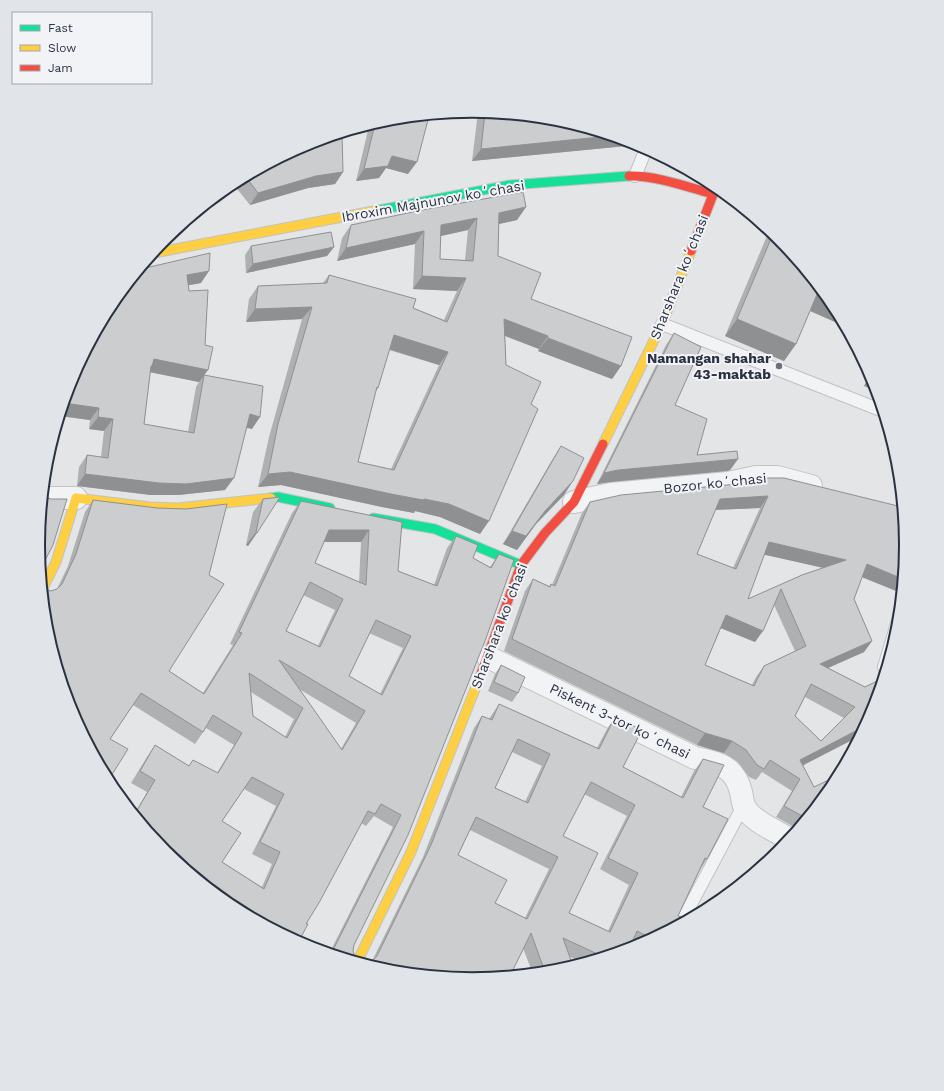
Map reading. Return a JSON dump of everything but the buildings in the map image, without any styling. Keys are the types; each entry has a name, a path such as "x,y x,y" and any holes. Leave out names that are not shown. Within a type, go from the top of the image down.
{"street":[{"name":"Ibroxim Majnunov koʻchasi","path":"163,251 510,186 569,180 635,176 709,190"},
{"name":"Sharshara koʻchasi","path":"359,957 410,852 488,657 521,565 545,533 574,502 662,324 714,194"},
{"name":"Bozor koʻchasi","path":"574,502 611,494 728,482 756,477 777,477 830,491"},
{"path":"48,498 76,498 150,507 178,508 278,497 336,509"},
{"path":"47,580 56,562 76,498"},
{"path":"365,516 435,529 521,565"},
{"name":"Piskent 3-tor koʻchasi","path":"488,657 695,758 714,761 722,765 732,773 737,780 742,793 743,806"},
{"path":"743,806 748,813 785,836"}],"lane":[{"path":"635,176 644,155"},
{"path":"662,324 876,408"},
{"path":"686,914 743,806"}],"traffic: fast":[{"path":"379,210 510,185 629,176"},
{"path":"271,498 278,497 330,508"},
{"path":"373,518 435,529 521,565"}],"traffic: slow":[{"path":"163,251 379,210"},
{"path":"603,444 662,324 691,251"},
{"path":"47,580 56,562 76,498 150,507 178,508 271,498"},
{"path":"359,957 411,852 479,679"}],"traffic: jam":[{"path":"629,176 660,179 713,194"},
{"path":"691,251 714,193"},
{"path":"479,679 521,565 545,533 574,502 603,444"}],"place":[{"name":"Namangan shahar 43-maktab","path":"779,366"}]}
